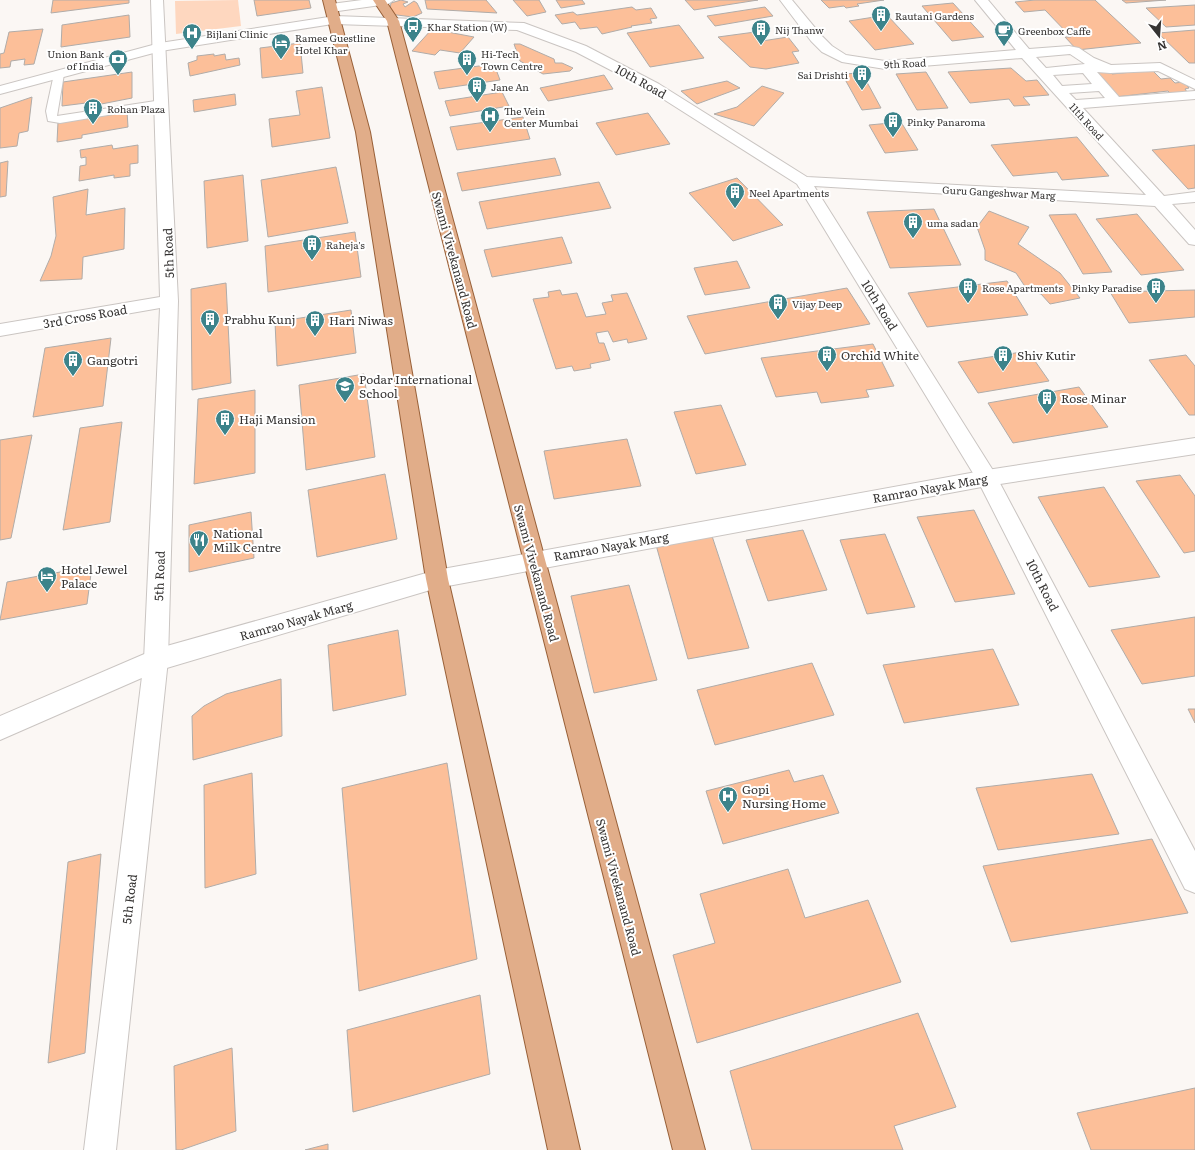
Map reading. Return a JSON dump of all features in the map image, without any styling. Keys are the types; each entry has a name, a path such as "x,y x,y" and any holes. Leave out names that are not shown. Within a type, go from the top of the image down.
{"main road":[{"name":"Swami Vivekanand Road","path":"382,1 393,21 533,560 689,1150"},
{"path":"332,10 363,132 437,579 564,1150"}],"street":[{"name":"5th Road","path":"100,1150 156,660 169,301 157,0"},
{"name":"9th Road","path":"786,0 816,38 842,58 885,65 1069,50 1074,51 1088,64 1105,90"},
{"name":"11th Road","path":"981,0 1039,69 1195,240"},
{"path":"0,90 160,47 332,10 382,1"},
{"name":"10th Road","path":"332,10 393,21 519,26 581,49 654,87 803,181 987,478 1195,879"},
{"path":"1039,69 1088,64 1104,66 1116,70 1160,67 1195,85"},
{"path":"1062,93 1105,90 1195,95"},
{"path":"1062,93 1105,90"},
{"name":"Guru Gangeshwar Marg","path":"803,181 1160,201 1195,197"},
{"name":"3rd Cross Road","path":"0,330 169,301"},
{"name":"Ramrao Nayak Marg","path":"0,728 156,660 437,579 533,560 987,478 1195,446"}],"lane":[{"path":"59,74 59,82 50,113 52,119 162,103"}],"shaded area":[{"path":"238,0 241,26 176,34 175,1"}],"building":[{"path":"53,0 129,0 129,3 51,13"},
{"path":"254,0 309,0 311,8 257,16"},
{"path":"401,0 408,2 403,4 405,7 414,1 417,3 422,13 413,17 389,14 391,3"},
{"path":"425,0 486,0 497,13 427,9"},
{"path":"513,0 539,0 546,12 527,16"},
{"path":"556,0 582,0 585,4 561,8"},
{"path":"685,0 758,0 694,10"},
{"path":"821,0 884,0 857,4 859,6 846,8 844,6 829,8"},
{"path":"1035,0 1095,0 1141,43 1077,50 1065,37 1071,37 1045,10 1024,12 1015,2"},
{"path":"1122,0 1166,0 1126,3"},
{"path":"953,3 984,37 952,41 922,6"},
{"path":"1195,5 1195,25 1166,27 1146,8"},
{"path":"632,7 636,10 651,8 657,18 650,19 652,23 631,26 632,27 602,34 597,27 580,29 575,22 562,24 555,15 573,12 577,15"},
{"path":"765,7 773,16 715,26 707,16"},
{"path":"129,15 130,37 61,47 62,25"},
{"name":"Rautani Gardens","path":"887,15 914,44 875,50 849,21"},
{"path":"679,25 704,58 650,67 627,33"},
{"path":"43,29 34,64 24,65 25,59 11,61 10,67 0,68 0,54 4,53 9,32"},
{"path":"432,29 474,37 460,53 440,50 435,55 412,51"},
{"path":"1195,30 1195,63 1189,63 1158,33"},
{"name":"Nij Thanw","path":"755,32 762,41 788,37 799,51 792,52 799,63 766,69 750,67 718,37"},
{"name":"Ramee Guestline Hotel Khar","path":"300,43 303,73 262,78 260,48"},
{"path":"514,44 520,44 554,59 555,63 562,63 573,68 570,71 543,74 520,61"},
{"path":"214,54 214,56 225,54 226,60 239,58 240,65 190,76 188,63 197,60 197,56"},
{"name":"Hi-Tech Town Centre","path":"494,64 500,80 439,89 434,72"},
{"path":"1105,67 1112,74 1152,70 1161,79 1170,78 1175,83 1183,82 1189,88 1185,89 1187,92 1171,94 1168,91 1115,97 1089,69"},
{"path":"1011,68 1026,81 1037,80 1049,95 1023,97 1030,105 1014,106 1009,99 970,103 948,72"},
{"path":"132,72 132,98 86,107 86,103 62,106 63,82"},
{"path":"926,72 948,108 917,110 896,74"},
{"name":"Sai Drishti","path":"862,73 881,108 862,110 842,74"},
{"path":"604,75 613,89 548,101 540,88"},
{"path":"727,81 740,88 697,104 681,91"},
{"path":"762,86 784,93 754,126 714,114 737,107"},
{"path":"322,87 330,138 272,147 269,119 300,115 296,91"},
{"name":"Jane An","path":"502,92 509,106 450,116 445,101"},
{"path":"235,94 236,105 194,112 193,100"},
{"path":"32,97 28,131 19,133 17,146 0,148 0,108"},
{"name":"Rohan Plaza","path":"127,111 128,127 82,135 82,138 57,142 58,122"},
{"path":"648,113 670,144 616,155 596,123"},
{"name":"The Vein Center Mumbai","path":"523,117 530,139 457,150 450,127"},
{"name":"Pinky Panaroma","path":"901,122 918,150 885,153 869,125"},
{"path":"1077,137 1109,176 1062,180 1057,172 1013,176 991,145"},
{"path":"112,145 113,149 138,145 138,163 130,164 130,176 114,178 114,175 79,181 80,166 86,165 86,157 81,158 80,150"},
{"path":"1195,145 1195,188 1188,189 1152,150"},
{"path":"555,158 561,175 462,191 457,173"},
{"path":"8,161 6,196 0,197 0,163"},
{"path":"336,167 348,223 268,237 261,180"},
{"path":"243,175 248,241 207,248 204,181"},
{"name":"Neel Apartments","path":"737,178 783,225 733,241 689,193"},
{"path":"599,182 611,208 487,229 479,202"},
{"path":"88,189 86,215 125,208 124,249 83,257 82,279 40,281 51,256 56,236 53,197"},
{"name":"uma sadan","path":"934,209 961,265 890,268 867,212"},
{"path":"989,211 1029,227 1018,244 1060,273 1080,298 1050,304 1041,294 1028,291 1016,273 985,260 985,250 977,227"},
{"path":"1076,214 1112,272 1083,274 1049,215"},
{"path":"1137,214 1184,270 1141,275 1096,219"},
{"name":"Raheja's","path":"355,232 361,277 268,292 265,246"},
{"path":"562,237 572,263 492,277 484,250"},
{"path":"737,261 750,288 705,295 694,268"},
{"name":"Rose Apartments","path":"1007,281 1028,315 927,327 908,293"},
{"name":"Prabhu Kunj","path":"226,283 231,383 192,390 191,289"},
{"name":"Vijay Deep","path":"847,288 870,324 705,354 687,316"},
{"path":"560,290 562,295 577,293 586,317 606,314 602,303 613,301 611,295 627,293 647,339 628,343 627,339 613,342 608,331 596,333 599,343 604,343 610,360 590,364 591,368 574,371 572,366 556,369 533,299 549,297 548,292"},
{"name":"Pinky Paradise","path":"1195,290 1195,317 1129,323 1110,292"},
{"name":"Hari Niwas","path":"351,310 356,353 277,366 275,322"},
{"name":"Gangotri","path":"111,338 103,406 33,417 45,348"},
{"name":"Orchid White","path":"873,344 894,386 866,390 869,397 821,403 817,392 776,397 761,358"},
{"name":"Shiv Kutir","path":"1028,351 1049,381 978,393 958,362"},
{"path":"1186,355 1195,366 1195,415 1189,415 1149,360"},
{"path":"364,374 375,457 306,470 299,385"},
{"name":"Rose Minar","path":"1079,387 1108,427 1013,443 988,403"},
{"name":"Haji Mansion","path":"255,390 255,473 194,484 198,399"},
{"path":"721,405 746,465 696,474 674,412"},
{"path":"122,422 110,522 63,530 80,428"},
{"path":"32,435 11,538 0,540 0,440"},
{"path":"627,439 641,486 554,499 544,451"},
{"path":"385,474 397,539 317,557 308,490"},
{"path":"1180,475 1195,496 1195,551 1184,553 1136,481"},
{"path":"1104,487 1160,577 1089,587 1038,497"},
{"path":"974,510 1015,594 955,602 917,517"},
{"path":"251,512 254,558 189,572 189,525"},
{"path":"803,530 827,590 768,601 746,540"},
{"path":"885,534 915,607 867,614 840,540"},
{"path":"712,536 749,648 688,659 656,545"},
{"name":"Hotel Jewel Palace","path":"92,566 87,604 0,620 7,582"},
{"path":"629,585 657,680 594,693 571,596"},
{"path":"1195,617 1195,676 1142,684 1111,630"},
{"path":"398,630 406,695 333,711 328,645"},
{"path":"993,649 1019,705 904,723 883,665"},
{"path":"812,663 834,715 715,745 697,690"},
{"path":"281,679 282,736 193,760 192,716 204,706 226,694"},
{"path":"1188,709 1195,709 1195,723"},
{"path":"447,763 477,959 359,991 342,788"},
{"path":"789,770 794,782 823,775 839,813 723,844 706,791"},
{"path":"252,773 256,874 205,888 204,785"},
{"path":"1092,774 1119,834 998,850 976,788"},
{"path":"1152,839 1188,913 1011,942 983,866"},
{"path":"101,854 85,1053 48,1063 68,862"},
{"path":"788,869 805,918 868,900 901,982 697,1043 673,955 715,943 700,894"},
{"path":"480,995 490,1074 353,1112 347,1030"},
{"path":"918,1013 956,1107 894,1126 903,1150 752,1150 730,1071"},
{"path":"232,1048 236,1131 181,1150 176,1150 174,1066"},
{"path":"1195,1088 1195,1150 1091,1150 1077,1113"},
{"path":"328,1144 328,1150 305,1150"}],"place":[{"name":"Rautani Gardens","path":"881,32"},
{"name":"Khar Station (W)","path":"413,43"},
{"name":"Nij Thanw","path":"761,46"},
{"name":"Greenbox Caffe","path":"1004,47"},
{"name":"Bijlani Clinic","path":"192,50"},
{"name":"Ramee Guestline Hotel Khar","path":"281,60"},
{"name":"Union Bank of India","path":"118,76"},
{"name":"Hi-Tech Town Centre","path":"467,76"},
{"name":"Sai Drishti","path":"862,91"},
{"name":"Jane An","path":"477,103"},
{"name":"Rohan Plaza","path":"93,125"},
{"name":"The Vein Center Mumbai","path":"490,133"},
{"name":"Pinky Panaroma","path":"893,138"},
{"name":"Neel Apartments","path":"735,209"},
{"name":"uma sadan","path":"913,239"},
{"name":"Raheja's","path":"312,261"},
{"name":"Rose Apartments","path":"968,304"},
{"name":"Pinky Paradise","path":"1156,304"},
{"name":"Vijay Deep","path":"778,320"},
{"name":"Prabhu Kunj","path":"210,336"},
{"name":"Hari Niwas","path":"315,337"},
{"name":"Orchid White","path":"827,372"},
{"name":"Shiv Kutir","path":"1003,372"},
{"name":"Gangotri","path":"73,377"},
{"name":"Podar International School","path":"345,403"},
{"name":"Rose Minar","path":"1047,415"},
{"name":"Haji Mansion","path":"225,436"},
{"name":"National Milk Centre","path":"199,557"},
{"name":"Hotel Jewel Palace","path":"47,593"},
{"name":"Gopi Nursing Home","path":"728,813"}]}
